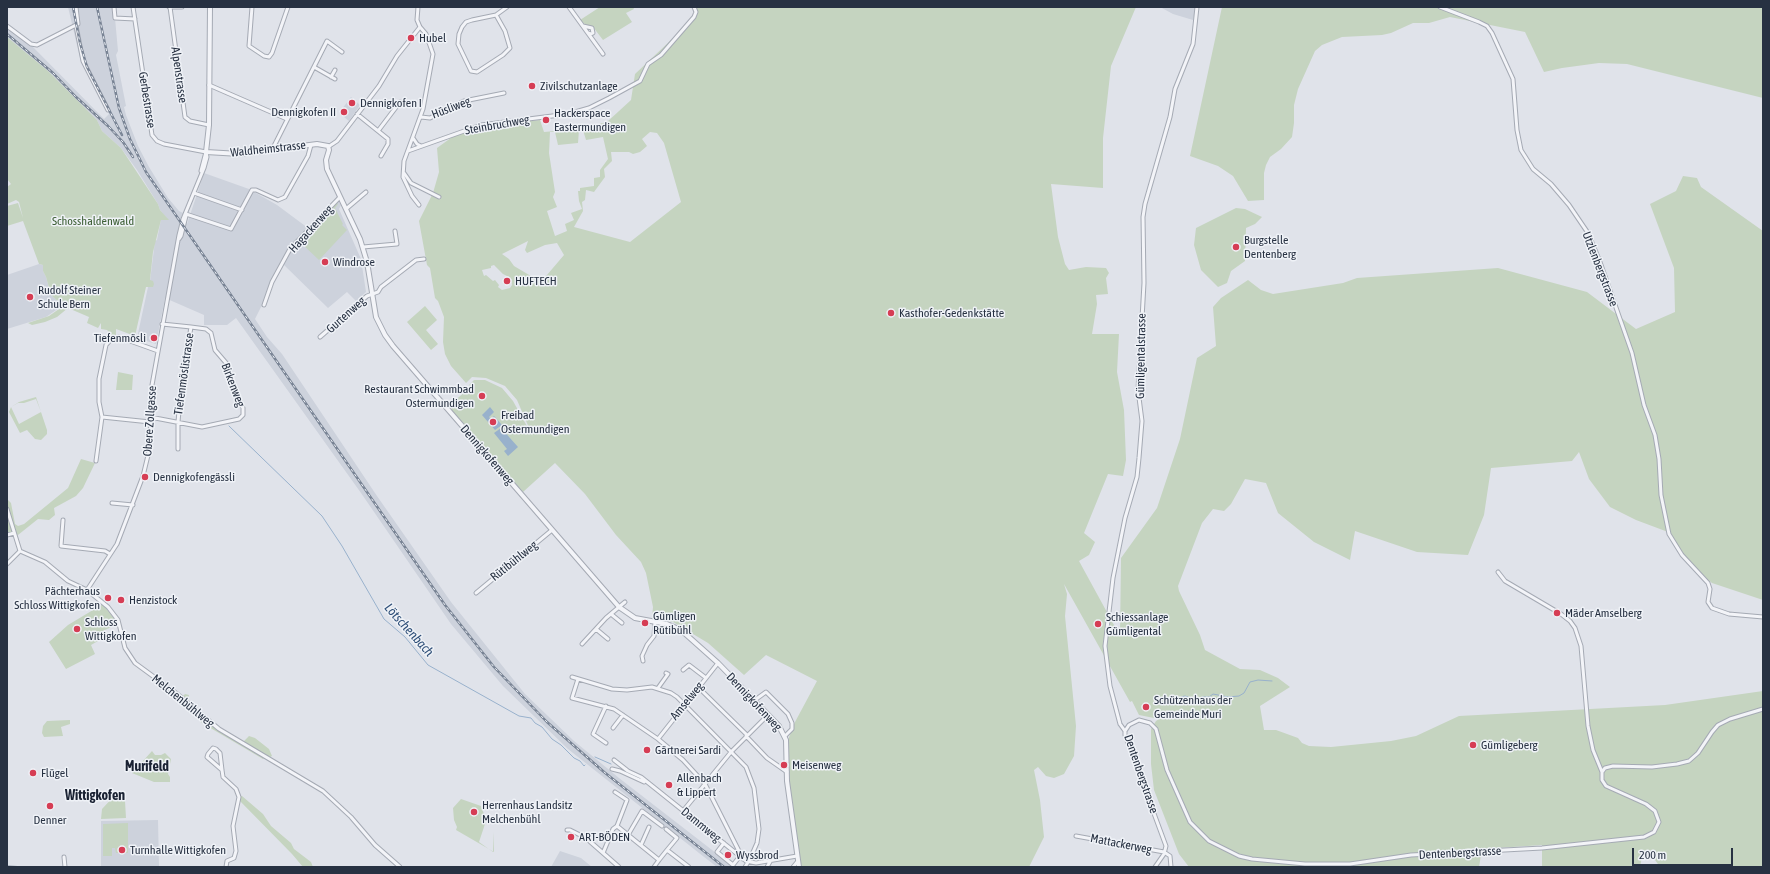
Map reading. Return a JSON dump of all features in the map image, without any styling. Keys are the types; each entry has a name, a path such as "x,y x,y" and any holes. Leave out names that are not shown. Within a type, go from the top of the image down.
{"street":[{"path":"76,7 78,22 76,26 83,61 108,110"},
{"path":"114,7 115,18 135,19"},
{"name":"Gerbestrasse","path":"133,7 152,135 157,141 164,144 206,152"},
{"path":"169,7 182,7"},
{"name":"Alpenstrasse","path":"169,7 186,118 190,121 209,125"},
{"name":"Obere Zollgasse","path":"87,590 123,532 142,480 149,454 151,389 162,324 179,239 207,157 206,152 209,125 210,7"},
{"path":"252,7 248,46 264,56 269,56 272,53 288,7"},
{"path":"418,7 417,16 420,27 426,34 434,54 421,117 404,160 404,181 419,205"},
{"path":"496,15 505,31 510,48 503,55 477,72 471,71 458,44 458,34 466,22 496,15 507,7"},
{"path":"569,7 603,54"},
{"name":"Gümligentalstrasse","path":"1124,731 1120,724 1110,686 1105,646 1113,578 1125,518 1137,477 1140,452 1142,421 1138,390 1144,284 1144,213 1170,117 1175,89 1193,44 1197,7"},
{"name":"Utzlenbergstrasse","path":"1440,7 1482,23 1490,29 1513,79 1517,130 1521,150 1533,169 1552,184 1569,205 1588,233 1600,262 1632,353 1639,386 1655,435 1659,458 1661,495 1669,534 1682,555 1708,583 1710,589 1708,598 1709,605 1715,610 1729,614 1763,617"},
{"name":"Steinbruchweg","path":"408,151 481,125 568,114 589,108 609,98 640,81 648,64 661,54 694,17 694,8"},
{"path":"7,26 35,46 76,26"},
{"path":"583,26 592,28 593,33 588,33"},
{"path":"328,147 337,141 379,86 397,56 420,27"},
{"path":"272,150 327,41 342,52"},
{"path":"314,67 333,78 335,70"},
{"path":"209,85 287,119"},
{"name":"Hüsliweg","path":"421,117 430,118 463,101 504,93"},
{"path":"378,131 400,102"},
{"path":"357,114 388,141 381,156"},
{"path":"413,138 417,144 422,146"},
{"name":"Waldheimstrasse","path":"206,152 240,154 311,145 324,144 328,147"},
{"path":"186,215 231,229 252,190 254,189 278,200 285,197 308,156 311,145"},
{"name":"Dennigkofenweg","path":"328,147 326,166 363,247 379,323 393,346 619,608 635,618 667,624 679,629 718,663 777,723 785,736 786,772 799,867"},
{"path":"404,171 411,183 439,197"},
{"path":"194,192 242,210"},
{"path":"346,209 366,192"},
{"name":"Hagackerweg","path":"264,305 272,282 290,249 340,196"},
{"path":"363,247 397,244 395,231"},
{"path":"372,293 378,292 381,287 416,260 424,259"},
{"name":"Gurtenweg","path":"320,337 372,293"},
{"name":"Tiefenmöslistrasse","path":"162,324 191,327 181,388 178,422 178,449"},
{"name":"Birkenweg","path":"150,417 204,426 239,419 244,414 242,406 228,376 227,364 214,348 211,333 206,329 191,327"},
{"path":"96,461 102,417 99,402 99,378 102,358 108,341 115,337 119,337 158,351"},
{"path":"102,417 150,422"},
{"path":"112,503 133,505"},
{"path":"7,508 20,551 7,564"},
{"path":"64,520 62,546 105,551 110,554"},
{"name":"Rütibühlweg","path":"476,592 552,530"},
{"path":"7,535 14,533"},
{"name":"Melchenbühlweg","path":"20,551 42,560 68,581 87,590 102,602 114,614 119,624 125,648 135,663 218,729 322,791 352,816 375,845 400,867"},
{"path":"1498,572 1505,581 1564,617 1575,628 1581,646 1588,726 1593,750 1602,772 1605,768 1613,766 1658,766 1689,761 1698,753 1718,725 1730,719 1763,709"},
{"path":"582,644 625,602"},
{"path":"611,614 622,623"},
{"path":"643,661 642,656 654,636 655,622"},
{"path":"596,629 608,639"},
{"name":"Amselweg","path":"658,739 684,704 718,663"},
{"path":"683,670 688,665 706,678"},
{"path":"658,688 668,674 666,673"},
{"path":"572,677 605,688 619,690 658,688 671,692 746,767 752,781 755,795 758,817 758,834 757,843 745,867"},
{"path":"578,679 572,698 614,709 658,739 683,760 705,784 742,857 733,865 717,852 724,844"},
{"path":"698,687 767,758 786,772"},
{"path":"755,700 766,692 790,716 792,729 785,736"},
{"path":"606,706 593,734 606,743"},
{"path":"613,728 623,715"},
{"path":"683,811 731,752 765,718"},
{"name":"Dentenbergstrasse","path":"1171,867 1170,856 1165,852 1165,842 1127,744 1124,731 1131,723 1139,720 1146,721 1153,725 1157,731 1167,770 1190,822 1199,832 1218,846 1239,856 1259,860 1318,865 1350,864 1411,855 1542,848 1644,838 1654,832 1659,822 1655,811 1646,804 1606,786 1602,780 1602,772"},
{"path":"222,770 207,757 213,748 220,752 223,777 236,789 239,797 233,826 236,851 234,858 227,861 226,867"},
{"name":"Dammweg","path":"614,760 628,771 641,777 748,862"},
{"path":"612,769 646,782"},
{"path":"603,853 627,800 615,792"},
{"path":"628,835 642,811 662,826"},
{"path":"616,826 659,860"},
{"path":"641,845 649,827"},
{"path":"654,867 677,838 666,829"},
{"path":"567,830 586,838 619,867"},
{"name":"Mattackerweg","path":"1076,836 1165,852"},
{"path":"667,850 689,867"},
{"path":"1155,867 1165,852"},
{"path":"748,862 756,863 797,856"},
{"path":"64,857 65,867"},
{"path":"767,867 771,860"},
{"path":"793,867 798,861"}],"shaded area":[{"path":"68,7 114,7 118,51 116,55 126,106 124,107 126,115 138,146 149,167 168,198 179,211 183,213 181,217 187,224 204,173 249,189 277,205 308,228 291,247 255,319 267,337 282,354 377,496 451,602 525,694 574,741 619,778 734,867 717,867 699,853 568,749 503,686 451,624 361,493 236,318 227,325 204,325 204,315 165,298 156,344 137,338 148,287 153,287 150,281 155,241 157,240 161,219 168,220 160,210 158,204 137,170 121,148 102,131 97,120 48,71 7,37 7,27 31,45 104,119 109,114 81,62"},
{"path":"1160,7 1196,7 1193,20 1173,14"},
{"path":"351,97 360,105 349,121 339,113"},
{"path":"338,200 341,205 339,209 361,259 366,292 356,301 347,292 328,308 283,264 293,247"},
{"name":"Rudolf Steiner Schule Bern","path":"39,264 43,265 43,271 51,295 60,303 59,308 46,317 7,329 7,275"},
{"path":"158,820 159,867 101,867 101,821"},
{"path":"560,851 581,858 592,867 551,867"}],"green space":[{"path":"600,7 633,7 634,9 626,13 632,22 603,40 593,27 586,25 580,20"},
{"path":"694,7 1136,7 1111,66 1103,138 1103,188 1051,184 1058,237 1065,264 1069,270 1086,267 1106,268 1109,273 1106,278 1108,294 1096,295 1097,304 1092,334 1119,334 1117,372 1124,410 1126,460 1123,476 1108,474 1084,533 1095,542 1089,555 1079,561 1120,636 1121,558 1157,508 1180,439 1197,358 1216,346 1213,307 1221,298 1248,280 1261,290 1273,294 1343,283 1357,278 1498,268 1587,292 1636,329 1675,312 1674,268 1650,204 1676,191 1683,176 1697,178 1701,187 1763,231 1763,600 1712,583 1696,570 1683,554 1669,534 1665,516 1658,459 1659,495 1668,532 1636,520 1610,507 1589,479 1579,452 1572,461 1491,468 1484,515 1468,555 1417,552 1355,531 1350,560 1314,542 1278,513 1266,483 1245,479 1231,504 1224,511 1213,509 1202,523 1178,586 1200,635 1205,650 1240,669 1260,670 1278,678 1290,687 1260,706 1264,730 1276,730 1298,738 1302,743 1309,746 1331,747 1391,741 1416,736 1459,716 1665,705 1763,691 1763,867 1660,867 1653,857 1642,857 1640,867 1542,867 1542,845 1482,849 1479,867 1189,867 1179,854 1154,790 1151,764 1151,729 1159,719 1139,715 1132,701 1130,702 1064,584 1067,594 1065,616 1076,726 1074,756 1064,774 1054,778 1046,776 1038,767 1034,770 1040,800 1044,837 1029,867 800,867 787,781 786,745 795,722 817,681 766,655 744,675 708,643 673,622 652,618 653,607 646,573 641,562 616,535 585,494 555,463 523,492 448,406 471,387 469,385 474,380 485,380 502,388 513,401 533,437 517,400 505,386 486,378 472,377 466,383 451,366 445,354 443,342 444,317 438,301 435,298 430,268 427,265 419,221 433,193 439,172 437,148 455,135 480,127 540,120 544,132 578,129 607,122 631,100 635,74 688,24 695,14","holes":["579,130 583,130 586,140 603,137 608,159 600,170 600,177 594,178 594,186 580,188 580,191 578,191 582,209 571,213 574,220 565,224 567,231 555,236 547,211 557,207 553,197 555,192 549,153 550,132 555,132 558,145 578,143","650,132 657,133 664,143 681,202 630,242 574,227 583,211 582,202 585,200 586,190 594,192 605,177 604,169 612,161 611,152 629,152 633,154 640,152 647,146 642,139","528,241 525,250 527,253 545,245 557,243 564,255 541,282 514,266 509,259 502,254","494,265 503,274 511,278 512,285 510,288 502,290 498,287 499,285 495,280 493,281 486,275 484,276 482,270 491,268 491,266"]},
{"path":"1222,7 1763,7 1763,98 1627,64 1599,63 1544,72 1525,32 1450,17 1429,23 1413,23 1391,33 1382,35 1342,37 1322,45 1315,51 1298,89 1294,105 1292,137 1281,149 1270,157 1266,165 1264,173 1264,200 1248,201 1233,176 1218,166 1190,156"},
{"name":"Schosshaldenwald","path":"7,37 48,71 97,120 102,131 121,148 158,204 160,210 169,220 161,220 153,252 150,280 153,281 154,284 153,287 146,287 135,336 116,329 116,336 109,339 111,334 107,330 101,329 101,323 98,328 87,323 89,317 68,308 57,317 45,322 32,325 28,323 49,316 59,309 60,303 51,295 43,271 43,265 39,264 23,221 7,226 7,206 18,203 23,218 19,202 16,200 7,204 7,187 11,184 7,179"},
{"path":"337,203 338,204 335,208 343,224 342,225 347,230 319,260 301,243 296,248 295,247"},
{"path":"1236,208 1245,209 1262,217 1255,224 1246,228 1245,261 1231,271 1227,283 1218,287 1201,270 1194,245 1196,228"},
{"path":"425,306 437,320 426,330 438,344 431,350 407,322"},
{"path":"118,372 133,375 132,390 116,390"},
{"path":"36,397 41,412 36,399 24,403 18,403 11,407 19,402"},
{"path":"11,407 19,424 41,412 47,434 41,440 35,439 27,430 20,433 9,412"},
{"path":"81,459 95,463 83,488 76,496 54,508 55,515 49,520 38,519 18,535 14,533 7,535 7,499 11,503 15,524 18,526 24,524 68,488"},
{"path":"103,604 118,624 94,635 98,641 91,645 95,654 66,669 49,642 68,625"},
{"path":"161,683 181,698 185,694 189,695 187,703 200,715 242,743 249,736 255,738 269,749 272,756 266,756 263,759 202,723 181,701 170,695 167,689 162,688"},
{"path":"70,720 70,724 61,727 63,736 44,737 42,733 43,726 47,721"},
{"path":"152,751 155,755 165,753 171,759 168,774 170,777 170,782 154,782 132,773"},
{"path":"116,794 125,801 126,818 101,819 102,809"},
{"path":"242,796 263,814 271,826 291,843 294,849 311,862 313,867 303,867 239,800 239,797"},
{"path":"461,799 481,806 488,822 486,821 479,842 489,849 456,830 457,827 454,820 453,808"},
{"path":"128,823 128,853 116,853 115,848 112,848 112,856 103,856 103,824"}],"water":[{"path":"490,407 494,412 489,417 491,419 494,416 502,425 495,430 482,415"},
{"path":"501,428 518,447 508,456 504,451 507,449 494,433"}],"waterway":[{"name":"Lötschenbach","path":"229,426 322,516 342,546 384,619 405,637 428,665 519,716 531,718 535,723 542,727 552,739 561,745 574,758 580,761 584,766 585,765"},
{"path":"1178,700 1185,696 1197,700 1202,697 1209,697 1213,694 1228,697 1239,696 1244,693 1250,682 1258,680 1272,681"},
{"name":"Lötschenbach","path":"595,757 611,764"}],"tram line":[{"path":"7,866 28,867"}],"railway":[{"path":"73,7 80,43 87,67 122,135"},
{"path":"97,7 119,108 130,139 146,172 445,605 494,667 547,722 604,772 724,867"},
{"path":"7,34 53,73 76,97 108,126 123,142 133,157"}],"place":[{"name":"Hubel","path":"411,38"},
{"name":"Zivilschutzanlage","path":"532,86"},
{"name":"Dennigkofen I","path":"352,103"},
{"name":"Dennigkofen II","path":"344,112"},
{"name":"Hackerspace Eastermundigen","path":"546,120"},
{"name":"Burgstelle Dentenberg","path":"1236,247"},
{"name":"Windrose","path":"325,262"},
{"name":"HUFTECH","path":"507,281"},
{"name":"Rudolf Steiner Schule Bern","path":"30,297"},
{"name":"Kasthofer-Gedenkstätte","path":"891,313"},
{"name":"Tiefenmösli","path":"154,338"},
{"name":"Restaurant Schwimmbad Ostermundigen","path":"482,396"},
{"name":"Freibad Ostermundigen","path":"493,422"},
{"name":"Dennigkofengässli","path":"145,477"},
{"name":"Pächterhaus Schloss Wittigkofen","path":"108,598"},
{"name":"Henzistock","path":"121,600"},
{"name":"Mäder Amselberg","path":"1557,613"},
{"name":"Gümligen Rütibühl","path":"645,623"},
{"name":"Schiessanlage Gümligental","path":"1098,624"},
{"name":"Schloss Wittigkofen","path":"77,629"},
{"name":"Schützenhaus der Gemeinde Muri","path":"1146,707"},
{"name":"Gümligeberg","path":"1473,745"},
{"name":"Gärtnerei Sardi","path":"647,750"},
{"name":"Meisenweg","path":"784,765"},
{"name":"Flügel","path":"33,773"},
{"name":"Allenbach & Lippert","path":"669,785"},
{"name":"Denner","path":"50,806"},
{"name":"Herrenhaus Landsitz Melchenbühl","path":"474,812"},
{"name":"ART-BÖDEN","path":"571,837"},
{"name":"Turnhalle Wittigkofen","path":"122,850"},
{"name":"Wyssbrod","path":"728,855"}],"district":[{"name":"Murifeld","path":"147,767"},
{"name":"Wittigkofen","path":"95,796"}]}
